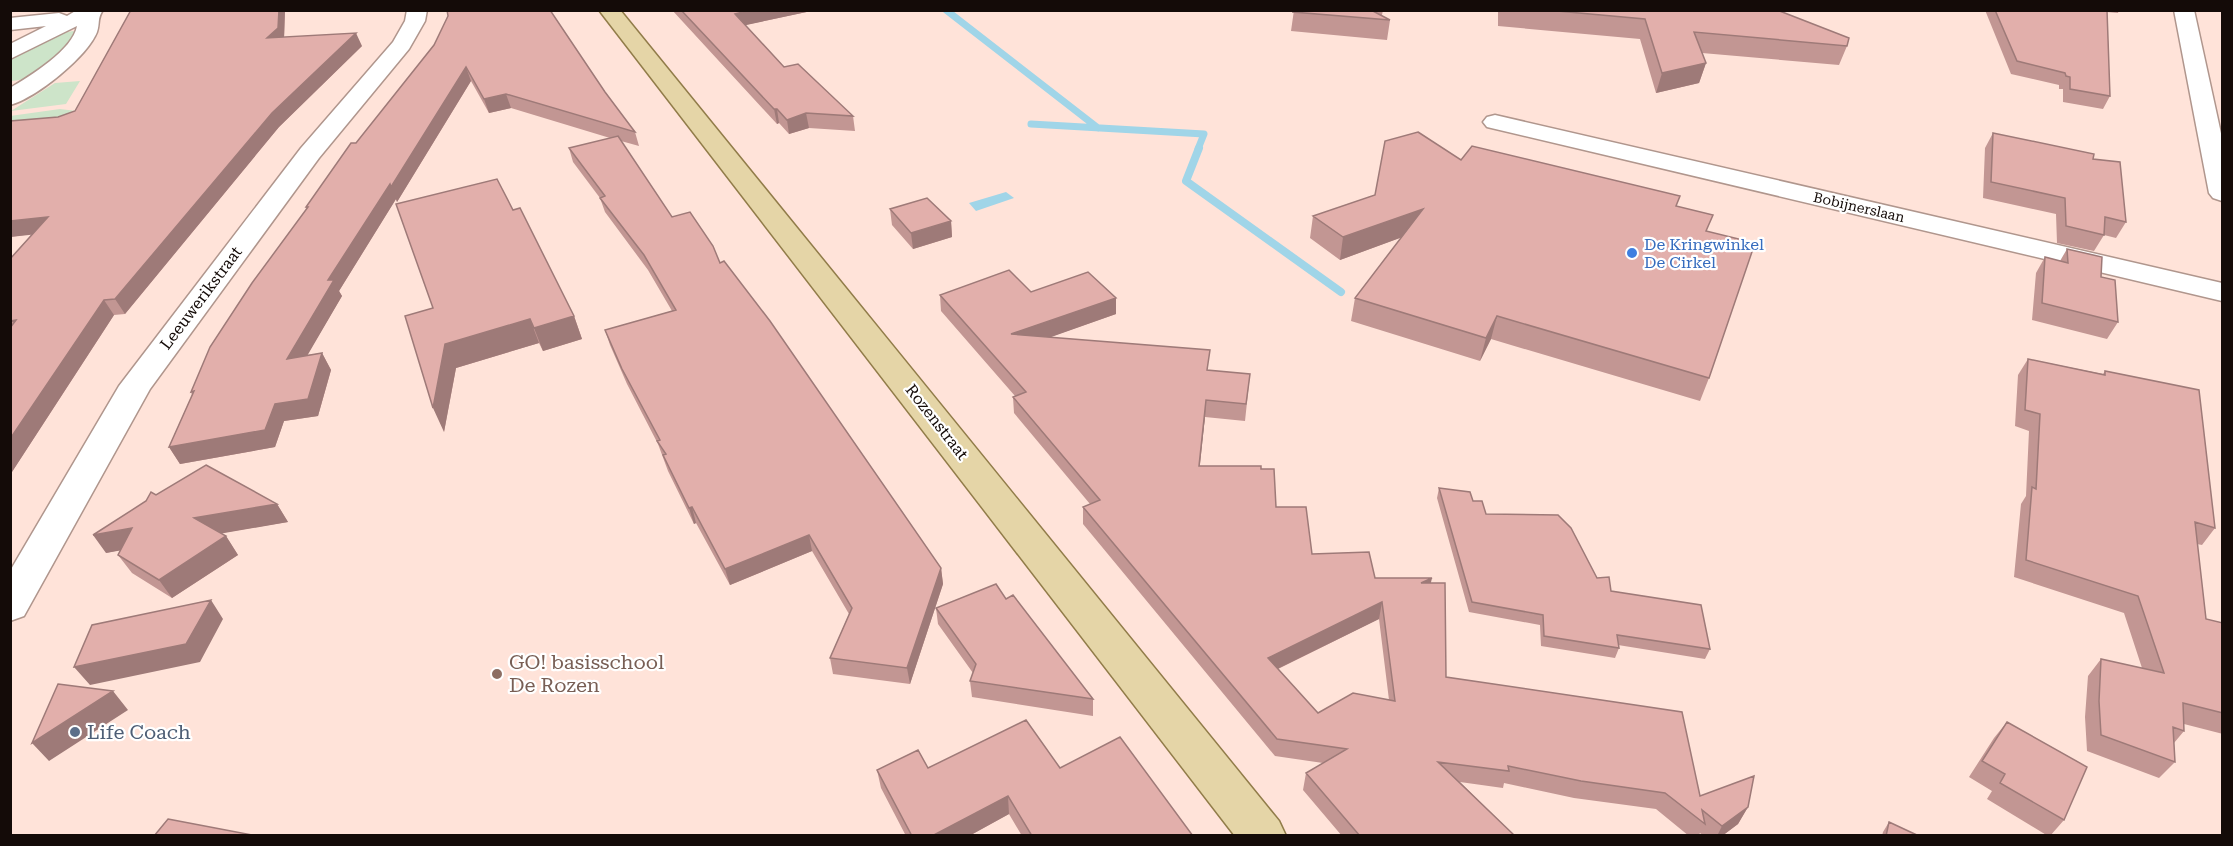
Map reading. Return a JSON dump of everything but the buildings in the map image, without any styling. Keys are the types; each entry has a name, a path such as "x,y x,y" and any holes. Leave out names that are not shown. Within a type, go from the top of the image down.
{"main road":[{"name":"Rozenstraat","path":"609,10 1263,836"}],"street":[{"name":"Leeuwerikstraat","path":"10,606 135,386 310,153 402,45 415,21 417,10"},
{"path":"2184,10 2223,192"},
{"path":"10,24 91,13"},
{"path":"10,53 91,13"},
{"path":"10,98 21,86 60,62 87,33 91,13"},
{"name":"Bobijnerslaan","path":"1495,122 2223,292"}],"green space":[{"path":"73,31 76,33 39,71 21,80 11,81 10,59 53,35"},
{"path":"80,81 66,104 11,111 55,83"},
{"path":"60,109 93,113 11,134 10,116"}],"water":[{"path":"1006,192 1014,198 976,211 969,203"}],"waterway":[{"path":"946,10 1098,128"},
{"path":"1031,124 1098,128"},
{"path":"1098,128 1204,134 1198,149"},
{"path":"1199,148 1186,181 1341,292"}],"place":[{"name":"De Kringwinkel De Cirkel","path":"1632,253"},
{"name":"GO! basisschool De Rozen","path":"497,674"},
{"name":"Life Coach","path":"75,732"}]}
